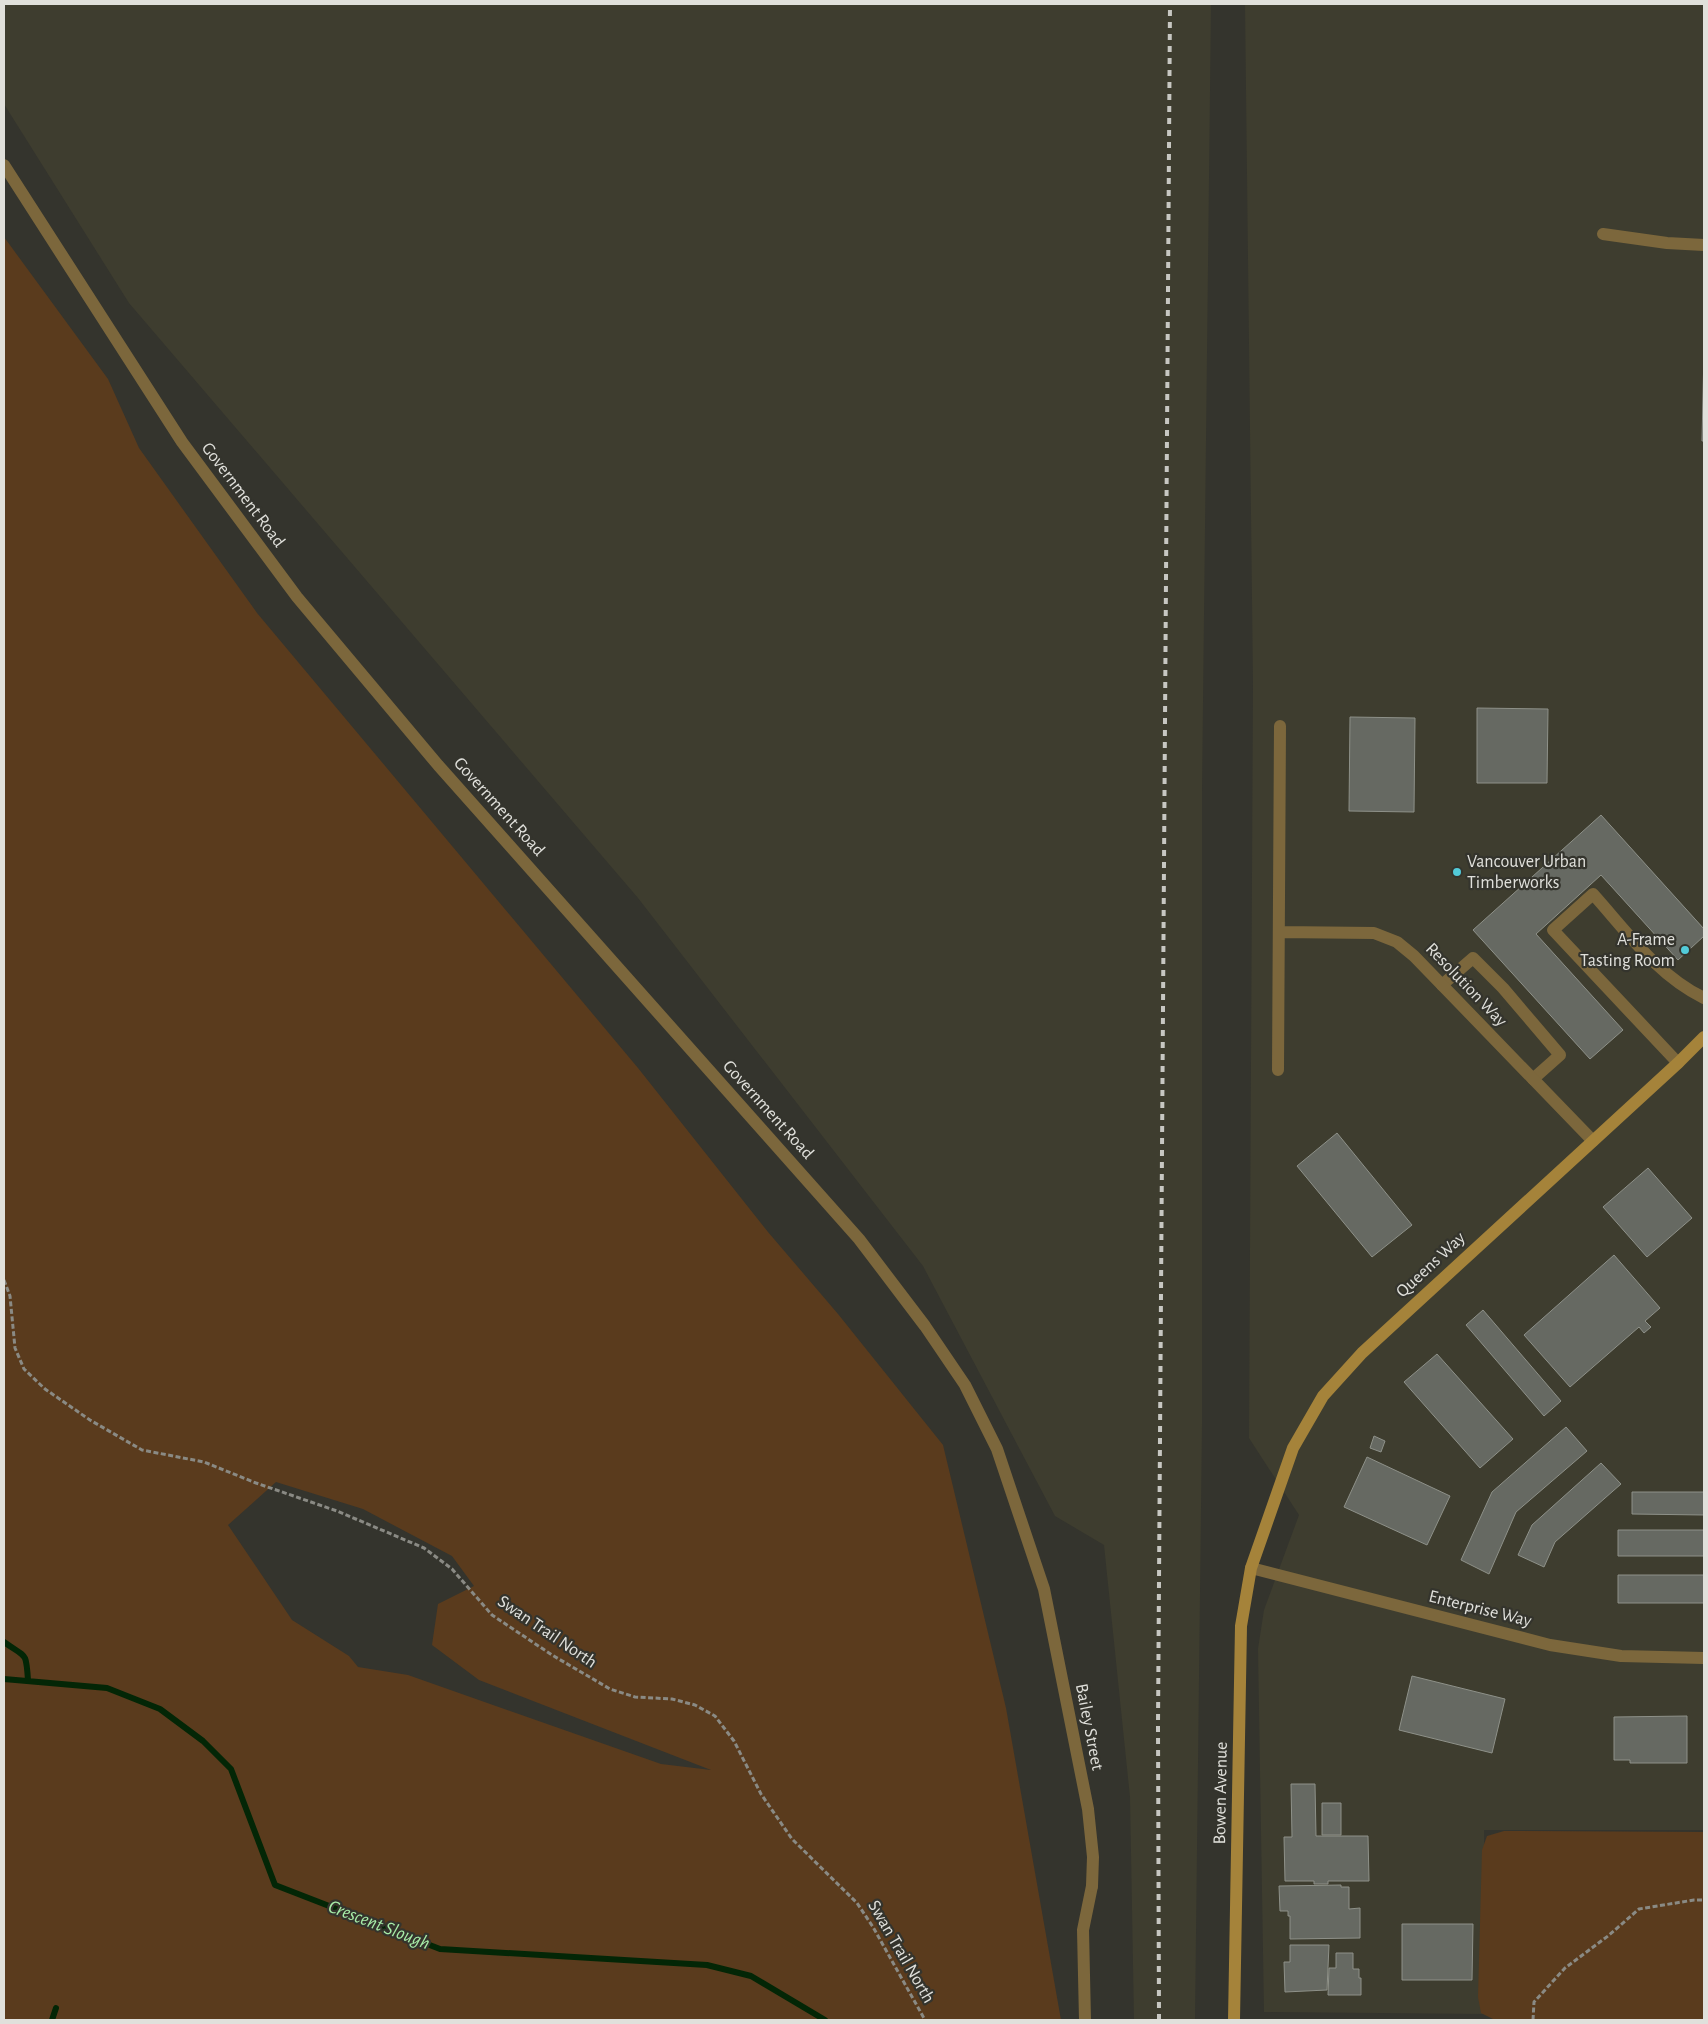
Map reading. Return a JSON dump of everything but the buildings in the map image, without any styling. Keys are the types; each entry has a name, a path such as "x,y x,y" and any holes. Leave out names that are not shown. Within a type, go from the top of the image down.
{"street":[{"name":"Government Road","path":"4,165 182,442 297,597 438,765 859,1239 925,1326 964,1385 997,1449"},
{"path":"1603,234 1667,243 1704,245"},
{"path":"1278,1070 1280,726"},
{"path":"1678,1063 1553,930 1593,894 1664,972 1682,986 1704,998"},
{"name":"Resolution Way","path":"1279,932 1374,933 1397,942 1414,956 1593,1141"},
{"path":"1442,985 1473,958 1503,988 1560,1055 1533,1079"},
{"name":"Queens Way","path":"1251,1568 1293,1448 1324,1396 1362,1352 1678,1063 1704,1037"},
{"name":"Bailey Street","path":"997,1449 1044,1589 1088,1809 1093,1857 1092,1886 1083,1930 1085,2020"},
{"name":"Enterprise Way","path":"1251,1568 1550,1646 1621,1656 1704,1658"},
{"name":"Bowen Avenue","path":"1234,2020 1241,1626 1251,1568"}],"path":[{"name":"Swan Trail North","path":"4,1280 10,1296 15,1348 24,1369 45,1389 90,1420 142,1450 204,1462 256,1483 337,1511 424,1548 452,1569 492,1615 552,1655 610,1689 635,1697 672,1699 695,1705 715,1716 734,1741 761,1794 792,1839 857,1903 873,1927 925,2020"},
{"path":"1533,2020 1534,2002 1566,1968 1608,1936 1639,1909 1704,1900"}],"shaded area":[{"path":"4,4 1211,4 1202,791 1202,1424 1195,2020 1134,2020 1130,1797 1104,1545 1055,1516 923,1266 638,898 129,303 4,104"},
{"path":"1245,4 1704,4 1704,1830 1484,1830 1484,2014 1264,2012 1258,1649 1264,1610 1299,1515 1249,1438 1253,684"},
{"path":"4,237 108,379 139,448 257,613 638,1068 768,1232 838,1314 943,1445 1006,1708 1061,2020 4,2020","holes":["276,1482 363,1509 452,1556 474,1586 438,1604 432,1645 479,1680 711,1770 661,1764 408,1675 358,1667 349,1656 292,1620 228,1525"]},
{"path":"1504,1831 1704,1832 1704,2020 1495,2020 1481,2013 1478,1997 1482,1850 1487,1836"}],"waterway":[{"path":"4,1642 24,1656 28,1680"},
{"name":"Crescent Slough","path":"4,1679 107,1688 160,1709 203,1741 231,1769 275,1885 440,1949 707,1965 751,1976 825,2020"},
{"path":"52,2020 56,2008"}],"railway":[{"path":"1159,2020 1158,1725 1170,4"}],"place":[{"name":"Vancouver Urban Timberworks","path":"1457,872"},
{"name":"A-Frame Tasting Room","path":"1685,950"}]}
